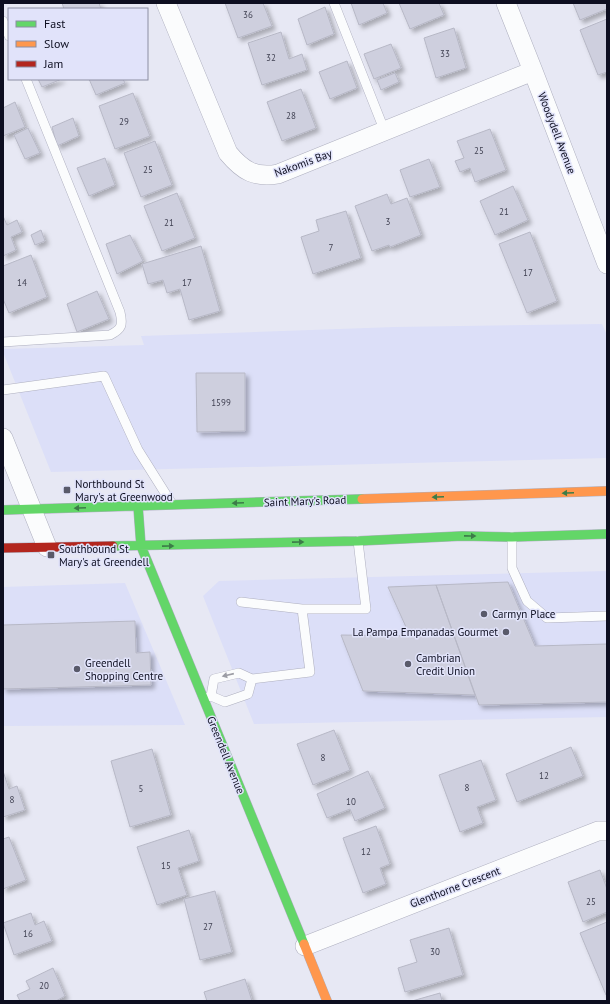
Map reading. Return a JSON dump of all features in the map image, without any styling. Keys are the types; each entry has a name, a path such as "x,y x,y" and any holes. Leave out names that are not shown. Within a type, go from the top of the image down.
{"main road":[{"name":"Saint Mary's Road","path":"3,510 607,491"},
{"name":"Greendell Avenue","path":"138,506 141,546 207,697 327,1001"},
{"path":"3,548 358,541 462,536 512,537 607,534"}],"street":[{"name":"Nakomis Bay","path":"166,3 228,153 245,170 267,176 278,174 385,132 533,71"},
{"name":"Woodydell Avenue","path":"506,3 607,264"},
{"path":"3,438 47,547"},
{"name":"Glenthorne Crescent","path":"305,946 598,831 607,831"}],"lane":[{"path":"334,3 385,132"},
{"path":"3,21 8,34"},
{"path":"3,342 110,335 117,332 121,327 122,322 120,312 26,80"},
{"path":"3,390 104,376 138,450 172,505"},
{"path":"512,537 512,568 527,601 547,618 607,616"},
{"path":"241,602 302,609 366,609 358,541"},
{"path":"252,679 248,694 225,702 207,697 214,679 239,673 252,679 310,672 302,609"}],"shaded area":[{"path":"602,324 607,335 607,458 51,472 3,352 3,349 144,345 141,336 394,327"},
{"path":"607,571 607,717 254,724 203,596 219,581"},
{"path":"125,583 185,725 3,726 3,587"}],"building":[{"path":"62,3 99,3 101,8 64,8"},
{"path":"225,3 263,3 272,26 238,38"},
{"path":"351,3 383,3 387,13 359,25"},
{"path":"399,3 439,3 444,15 410,29"},
{"path":"573,3 607,3 607,9 580,20"},
{"path":"325,7 334,34 307,45 298,19"},
{"path":"607,19 607,72 598,75 580,30"},
{"path":"454,28 466,68 436,78 424,38"},
{"path":"281,32 289,59 302,54 307,70 262,85 248,43"},
{"path":"391,44 401,68 374,79 364,54"},
{"path":"347,61 357,88 330,99 319,72"},
{"path":"395,73 399,82 381,90 377,80"},
{"path":"38,80 60,80 42,87"},
{"path":"89,80 124,80 125,83 96,95"},
{"path":"301,89 316,128 282,141 267,102"},
{"path":"133,93 150,136 115,149 99,106"},
{"path":"15,102 25,127 3,136 3,108"},
{"path":"73,118 79,136 57,146 52,127"},
{"path":"28,128 40,153 25,159 14,135"},
{"path":"490,129 506,170 475,182 470,168 460,172 455,161 464,158 457,141"},
{"path":"155,141 172,185 141,197 124,153"},
{"path":"105,158 115,185 89,196 77,168"},
{"path":"429,159 440,187 410,197 400,170"},
{"path":"513,186 528,220 495,235 480,201"},
{"path":"177,193 195,238 162,251 144,206"},
{"path":"387,194 391,204 407,198 421,235 390,247 389,245 372,251 355,206"},
{"path":"346,211 361,258 313,274 301,237 319,231 316,220"},
{"path":"3,216 7,225 17,220 22,232 11,237 16,250 3,256"},
{"path":"41,230 45,241 35,245 31,235"},
{"path":"530,232 557,301 527,313 499,244"},
{"path":"130,235 143,261 117,274 106,244"},
{"path":"201,246 220,311 189,320 180,289 167,293 163,280 148,284 142,264"},
{"path":"31,255 47,297 9,313 3,299 3,266"},
{"path":"97,291 109,319 77,332 67,304"},
{"path":"196,373 245,373 245,431 197,432"},
{"name":"Carmyn Place","path":"508,582 535,646 607,644 607,702 479,705 436,585"},
{"name":"Cambrian Credit Union","path":"436,585 475,695 363,691 341,635 410,636 388,587"},
{"name":"Greendell Shopping Centre","path":"135,621 136,653 150,652 151,685 3,689 3,625"},
{"path":"334,730 350,770 313,785 297,744"},
{"path":"571,747 583,776 517,802 506,774"},
{"path":"152,749 171,815 130,827 111,761"},
{"path":"481,760 496,800 477,807 483,823 460,832 439,775"},
{"path":"3,771 9,789 17,786 25,810 3,817"},
{"path":"368,771 385,808 355,821 350,809 327,818 317,794"},
{"path":"376,826 390,864 380,868 386,884 363,893 343,838"},
{"path":"189,830 199,861 178,868 187,895 157,905 137,847"},
{"path":"9,837 26,880 3,889 3,839"},
{"path":"600,870 607,889 607,912 583,922 568,882"},
{"path":"215,891 232,952 200,960 184,899"},
{"path":"31,913 35,925 44,921 52,941 14,955 3,923"},
{"path":"607,922 607,995 606,995 580,933"},
{"path":"449,928 463,975 405,992 398,968 417,962 410,940"},
{"path":"53,968 65,996 56,1001 20,1001 17,995 30,989 26,981"},
{"path":"245,979 252,1001 207,1001 204,992"},
{"path":"440,993 442,1001 412,1001"}],"traffic: fast":[{"path":"3,510 362,499"},
{"path":"138,506 141,546 304,944"},
{"path":"113,546 358,541 462,536 512,537 607,534"}],"traffic: slow":[{"path":"362,499 607,491"},
{"path":"304,944 327,1001"}],"traffic: jam":[{"path":"3,548 113,546"}],"place":[{"name":"Northbound St Mary's at Greenwood","path":"67,490"},
{"name":"Southbound St Mary's at Greendell","path":"51,555"},
{"name":"Carmyn Place","path":"484,614"},
{"name":"La Pampa Empanadas Gourmet","path":"506,632"},
{"name":"Cambrian Credit Union","path":"408,664"},
{"name":"Greendell Shopping Centre","path":"77,669"}]}
